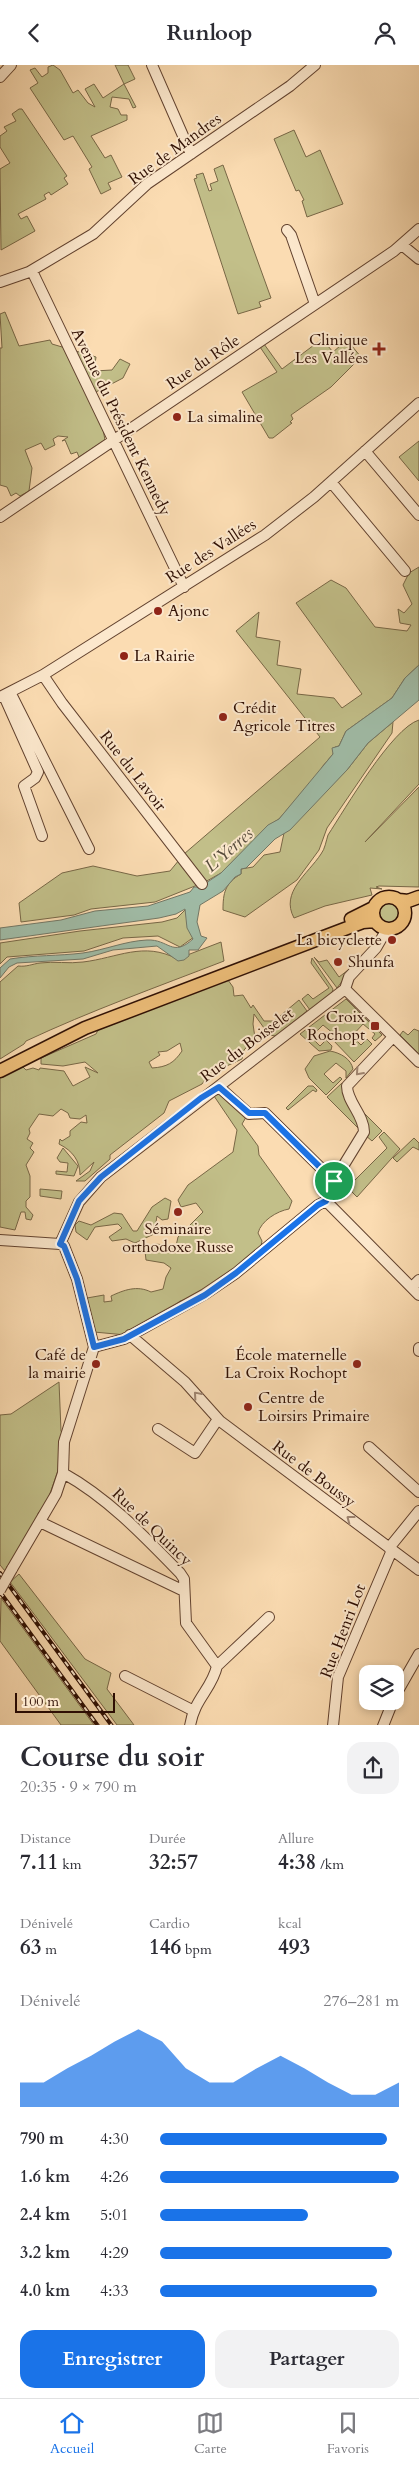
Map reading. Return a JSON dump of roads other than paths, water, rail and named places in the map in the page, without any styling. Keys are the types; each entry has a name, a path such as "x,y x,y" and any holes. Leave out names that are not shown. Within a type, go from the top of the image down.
{"main road":[{"path":"374,915 384,897 408,901 419,897"},
{"path":"399,900 405,908 404,919"},
{"path":"374,915 381,927 387,929 399,926 419,905"},
{"path":"0,1071 86,1028 111,1013 226,972 360,916 374,915"}],"street":[{"path":"0,77 11,65"},
{"path":"152,65 191,154"},
{"name":"Rue de Mandres","path":"0,282 32,271 93,234 147,184 290,86 315,65"},
{"name":"Rue du Rôle","path":"0,517 315,305 402,245 419,229"},
{"path":"287,230 291,235 315,305"},
{"path":"402,245 419,259"},
{"name":"Avenue du Président Kennedy","path":"32,271 184,587"},
{"name":"Rue des Vallées","path":"4,695 43,675 265,535 331,482 419,403"},
{"path":"365,451 419,515"},
{"path":"331,482 405,571"},
{"name":"Rue du Lavoir","path":"43,675 62,703 202,883"},
{"path":"4,695 38,772 35,778 24,786 42,836"},
{"path":"4,695 89,849"},
{"name":"Rue du Boisselet","path":"60,1244 79,1201 101,1177 345,989 349,977 376,948 387,929"},
{"path":"345,989 419,1062"},
{"path":"94,1347 119,1341 205,1295 236,1273 318,1205 326,1201 335,1179 364,1132 347,1086 393,1037"},
{"path":"216,1089 249,1113 265,1113 335,1179"},
{"path":"326,1201 417,1287"},
{"path":"0,1240 60,1244 64,1246 77,1279 94,1347 64,1442 63,1473 56,1494 0,1590"},
{"name":"Rue de Boussy","path":"130,1335 185,1382 220,1421 419,1570"},
{"path":"158,1429 195,1453 216,1422 220,1421"},
{"path":"369,1447 419,1492"},
{"name":"Rue de Quincy","path":"63,1473 114,1506 124,1520 180,1573 184,1591 186,1623 217,1666"},
{"name":"Rue Henri Lot","path":"333,1725 338,1677 390,1549 419,1511"},
{"path":"40,1522 184,1591"},
{"path":"190,1725 192,1710 215,1673 217,1666 269,1617"},
{"path":"404,1680 419,1654"},
{"path":"124,1676 192,1710"},
{"path":"383,1725 389,1710"}],"railway":[{"path":"0,1573 111,1725"},
{"path":"0,1592 97,1725"}],"place":[{"name":"Clinique Les Vallées","path":"379,349"},
{"name":"La simaline","path":"177,417"},
{"name":"Ajonc","path":"158,611"},
{"name":"La Rairie","path":"124,656"},
{"name":"Crédit Agricole Titres","path":"223,717"},
{"name":"La bicyclette","path":"392,940"},
{"name":"Shunfa","path":"338,962"},
{"name":"Croix Rochopt","path":"375,1026"},
{"name":"Séminaire orthodoxe Russe","path":"178,1212"},
{"name":"Café de la mairie","path":"96,1364"},
{"name":"École maternelle La Croix Rochopt","path":"357,1364"},
{"name":"Centre de Loirsirs Primaire","path":"248,1407"}],"water label":[{"name":"L'Yerres","path":"229,850"}]}
